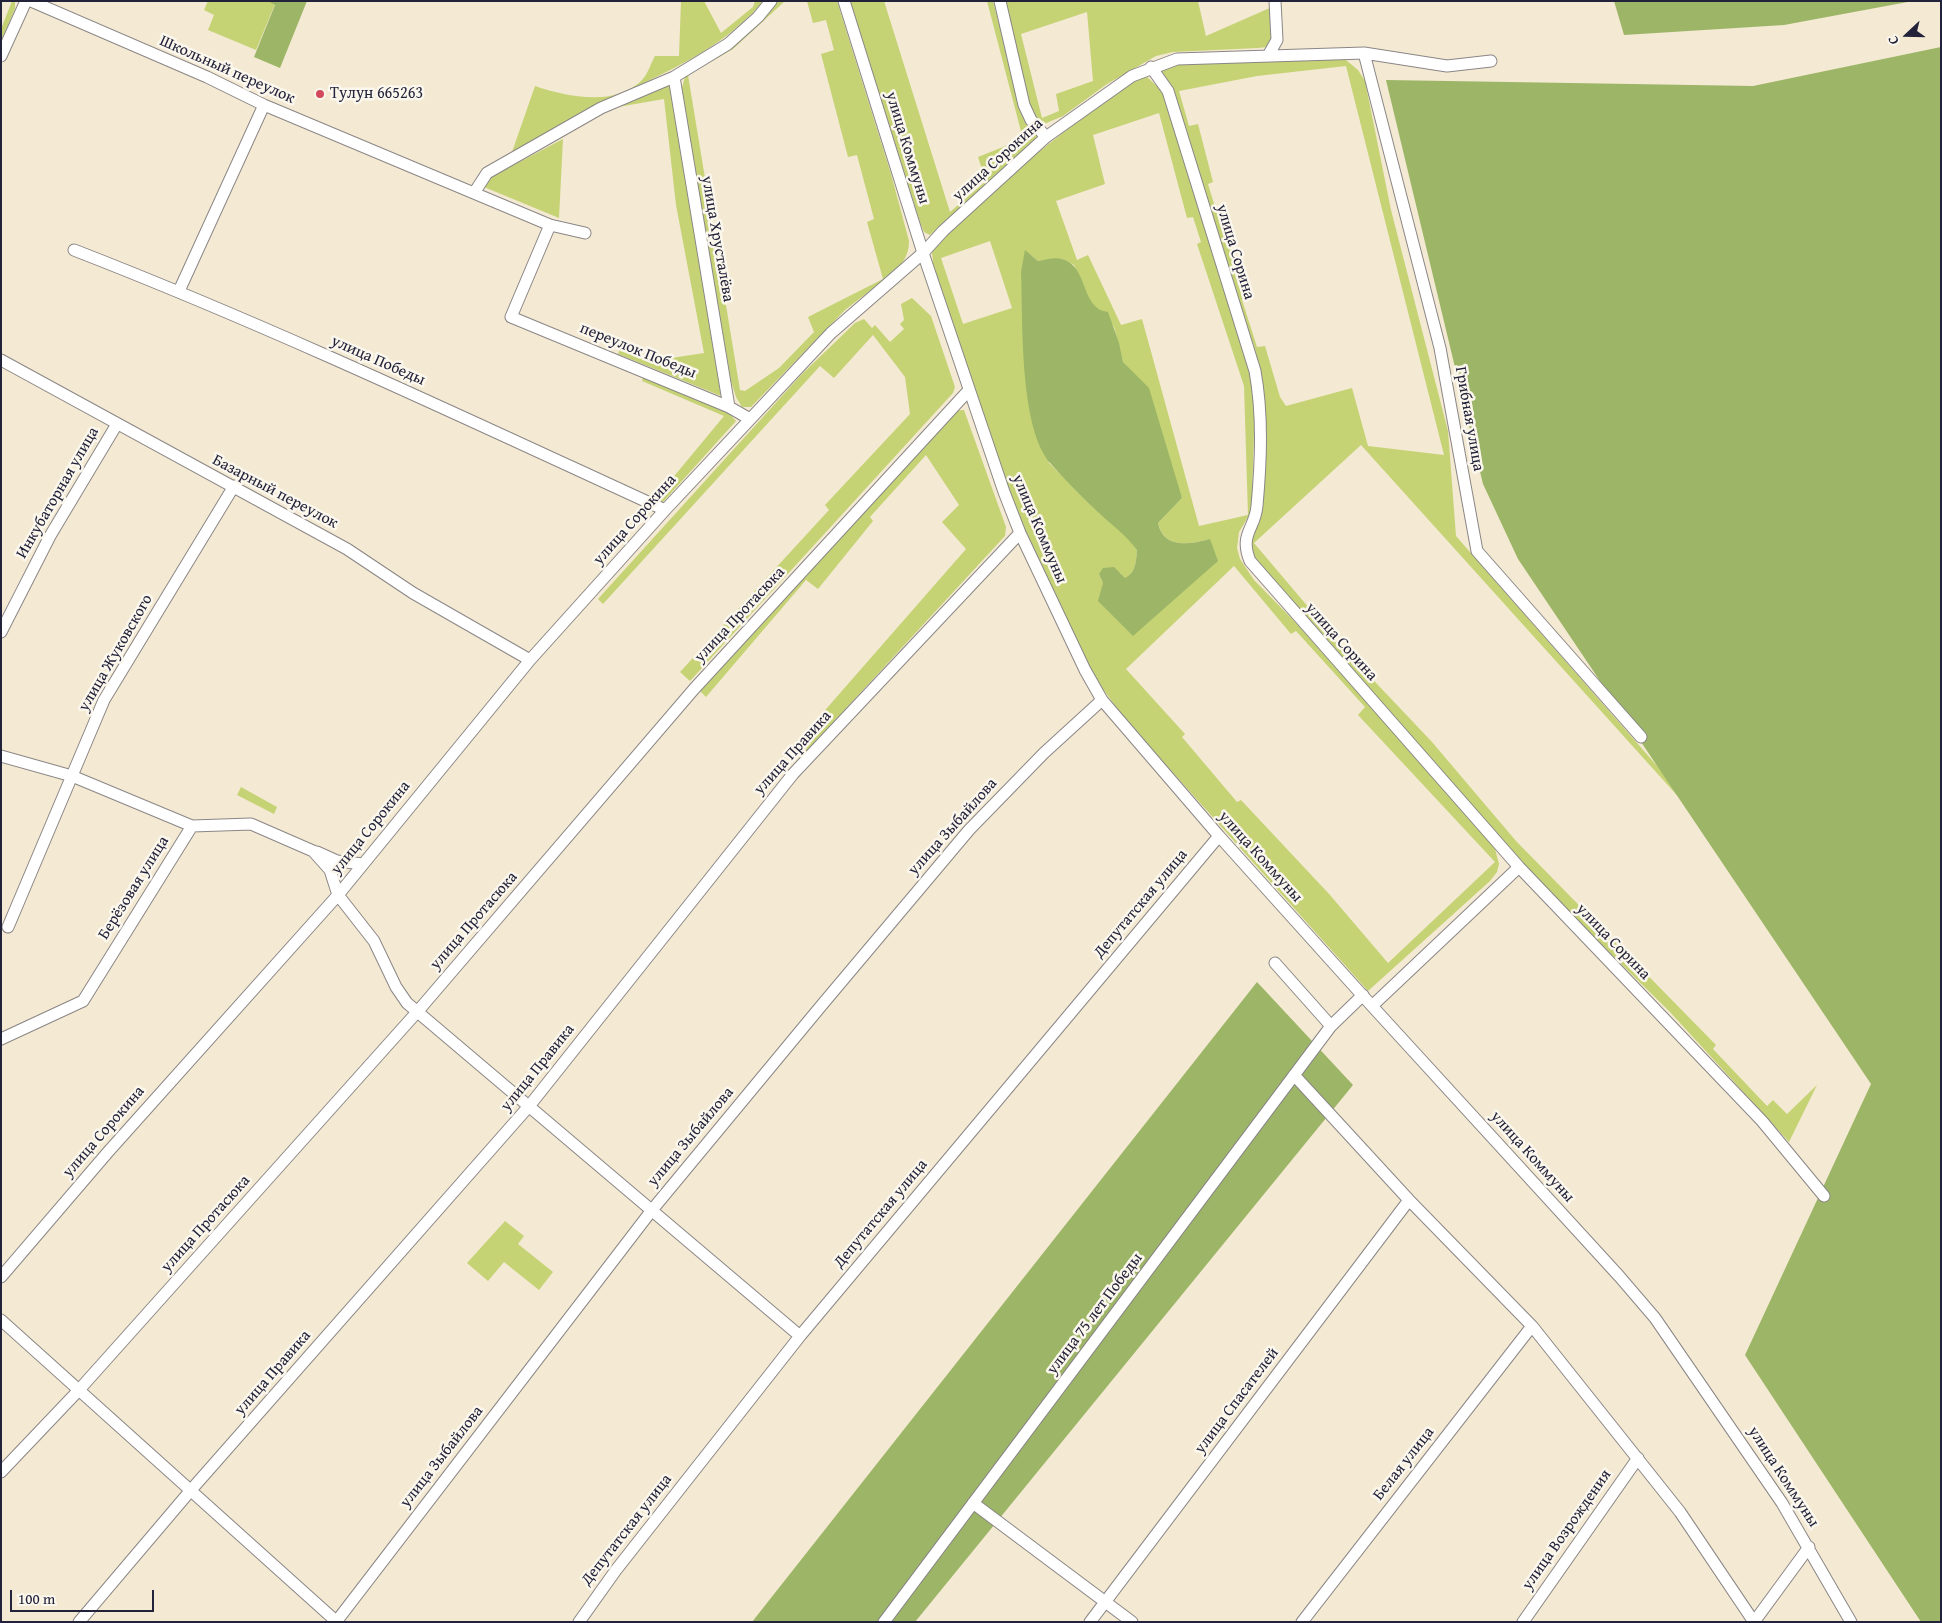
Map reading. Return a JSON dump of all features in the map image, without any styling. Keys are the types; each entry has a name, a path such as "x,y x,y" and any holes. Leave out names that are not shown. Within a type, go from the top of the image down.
{"street":[{"path":"1,56 26,1"},
{"name":"Школьный переулок","path":"31,1 207,77 264,105 550,225 585,233"},
{"path":"474,193 487,173 601,108 674,77 728,44 758,17 771,1"},
{"name":"улица Коммуны","path":"844,1 923,253 1020,533 1085,670 1102,700 1219,836 1655,1318 1782,1503 1851,1622"},
{"path":"1000,1 1024,105 1031,120 1046,137"},
{"path":"1268,54 1277,40 1275,1"},
{"name":"улица Сорокина","path":"1,1277 108,1152 338,894 530,660 665,510 831,333 923,253 943,231 1046,137 1122,83 1151,67 1185,57 1364,53 1448,66 1491,61"},
{"name":"Грибная улица","path":"1364,53 1440,348 1477,551 1641,737"},
{"name":"улица Сорина","path":"1151,67 1168,91 1255,370 1261,418 1257,509 1245,541 1250,562 1519,867 1762,1121 1824,1196"},
{"name":"улица Хрусталёва","path":"674,77 729,406"},
{"path":"179,291 264,105"},
{"name":"переулок Победы","path":"550,225 511,316 729,406 750,419"},
{"name":"улица Победы","path":"74,250 179,291 461,416 665,510"},
{"name":"Базарный переулок","path":"1,360 347,549 413,593 530,660"},
{"name":"улица Протасюка","path":"1,1472 78,1391 418,1011 694,689 970,390"},
{"name":"Инкубаторная улица","path":"1,632 50,536 117,424"},
{"name":"улица Жуковского","path":"8,927 104,700 234,486"},
{"name":"улица Правика","path":"79,1622 191,1490 530,1105 793,774 1020,533"},
{"name":"улица Зыбайлова","path":"336,1622 652,1210 969,830 1044,753 1102,700"},
{"name":"Берёзовая улица","path":"1,756 72,776 192,826 83,1001 1,1039"},
{"path":"192,826 251,824 337,861 363,864"},
{"name":"Депутатская улица","path":"579,1622 616,1570 800,1336 1219,836"},
{"path":"313,850 330,870 338,894 374,941 402,997 800,1336"},
{"path":"1372,1006 1519,867"},
{"path":"1276,963 1331,1026"},
{"name":"улица 75 лет Победы","path":"884,1622 1331,1026 1363,996"},
{"path":"1294,1075 1409,1200 1532,1326 1680,1512 1754,1622 1809,1547"},
{"name":"улица Спасателей","path":"1090,1622 1409,1200"},
{"path":"1,1320 336,1622"},
{"name":"Белая улица","path":"1302,1622 1532,1326"},
{"name":"улица Возрождения","path":"1523,1622 1638,1458"},
{"path":"973,1503 1132,1622"}],"green space":[{"path":"12,1 15,1 15,9 1,41 1,29"},
{"path":"208,1 268,1 275,4 256,50 208,30 214,15 204,10"},
{"path":"268,1 307,1 280,68 254,57 275,5"},
{"path":"681,1 704,1 721,33 753,7 755,1 764,1 728,35 709,48 671,70 607,101 511,155 535,86 561,94 605,97 618,94 642,80 655,56 679,56"},
{"path":"776,1 785,1 733,49 688,75 740,390 745,391 779,368 814,332 808,317 883,279 867,222 874,219 857,155 848,157 821,54 834,50 826,20 813,23 807,1 837,1 891,174 909,246 905,258 894,272 845,310 751,407 742,407 736,397 731,381 681,91 685,77"},
{"path":"850,1 884,1 950,212 986,181 978,157 1023,139 987,1 993,1 1020,104 1037,134 1037,138 930,235 924,232 920,222"},
{"path":"1004,1 1198,1 1206,36 1272,7 1271,42 1267,47 1173,52 1156,56 1107,84 1063,116 1044,124 1038,121 1030,109","holes":["1087,12 1093,81 1056,94 1059,111 1042,118 1021,34"]},
{"path":"1614,1 1913,1 1784,25 1624,35"},
{"path":"1941,47 1941,1622 1921,1622 1745,1355 1871,1084 1518,559 1483,484 1386,80 1753,86"},
{"path":"1341,56 1358,70 1365,81 1391,210 1448,431 1456,536 1686,799 1683,802 1361,445 1254,543 1343,648 1432,742 1516,841 1716,1045 1713,1049 1767,1106 1773,1100 1787,1114 1817,1085 1789,1142 1670,1012 1559,903 1471,807 1250,554 1248,535 1263,507 1265,409 1262,381 1255,349 1210,212 1158,72 1165,64","holes":["1346,66 1444,455 1368,446 1352,388 1286,406 1280,397 1265,346 1257,347 1242,300 1249,298 1226,229 1222,230 1208,184 1213,182 1198,124 1189,126 1179,91 1257,76"]},
{"path":"1146,76 1161,90 1169,107 1249,370 1255,405 1252,494 1251,512 1239,532 1237,548 1240,559 1254,580 1297,624 1494,845 1499,864 1497,872 1490,881 1368,991 1125,719 1089,670 1024,532 983,428 933,263 932,253 936,244 1022,165 1140,77","holes":["1159,113 1187,218 1193,217 1201,242 1197,244 1244,386 1248,515 1199,526 1142,319 1121,325 1088,255 1077,260 1056,201 1105,184 1093,135","990,241 1012,308 963,324 941,258","1031,255 1038,261 1062,259 1074,265 1092,305 1101,311 1114,327 1123,362 1133,374 1182,498 1158,523 1161,532 1166,538 1179,543 1210,539 1102,592 1103,583 1099,574 1120,573 1125,579 1133,570 1137,550 1127,536 1100,513 1049,463","1234,566 1291,634 1296,631 1365,707 1358,715 1495,862 1388,963 1330,895 1241,800 1237,802 1182,737 1185,734 1126,669"]},
{"path":"668,85 671,90 721,396 618,354 621,346 652,361 704,353 676,205 664,99 612,108"},
{"path":"563,139 559,218 484,187 491,177"},
{"path":"1025,250 1038,261 1059,258 1071,263 1077,270 1093,303 1099,309 1108,312 1119,343 1123,362 1149,388 1182,498 1158,523 1161,532 1166,538 1179,543 1210,539 1218,561 1133,636 1098,601 1103,583 1099,574 1103,568 1114,567 1125,578 1129,576 1135,566 1137,550 1051,464 1041,448 1033,426 1028,401 1023,345 1021,272"},
{"path":"912,298 931,316 955,387 953,393 690,681 680,672 829,510 825,505 910,414 905,377 873,335 834,378 820,366 603,604 598,599 801,375 855,323 864,319 872,328 875,325 890,342 904,329 900,324 904,320 901,304"},
{"path":"644,374 728,412 736,421 663,502 656,498 724,416 642,381"},
{"path":"964,410 1006,527 1005,536 791,768 807,748 799,740 966,549 942,522 959,505 926,455 870,517 873,521 818,589 806,580 706,697 699,690 951,411"},
{"path":"241,787 277,807 274,814 237,795"},
{"path":"1257,982 1353,1085 915,1622 752,1622"},
{"path":"505,1221 524,1236 518,1244 553,1272 539,1290 504,1262 488,1281 467,1263"}],"place":[{"name":"Тулун 665263","path":"320,94"}]}
